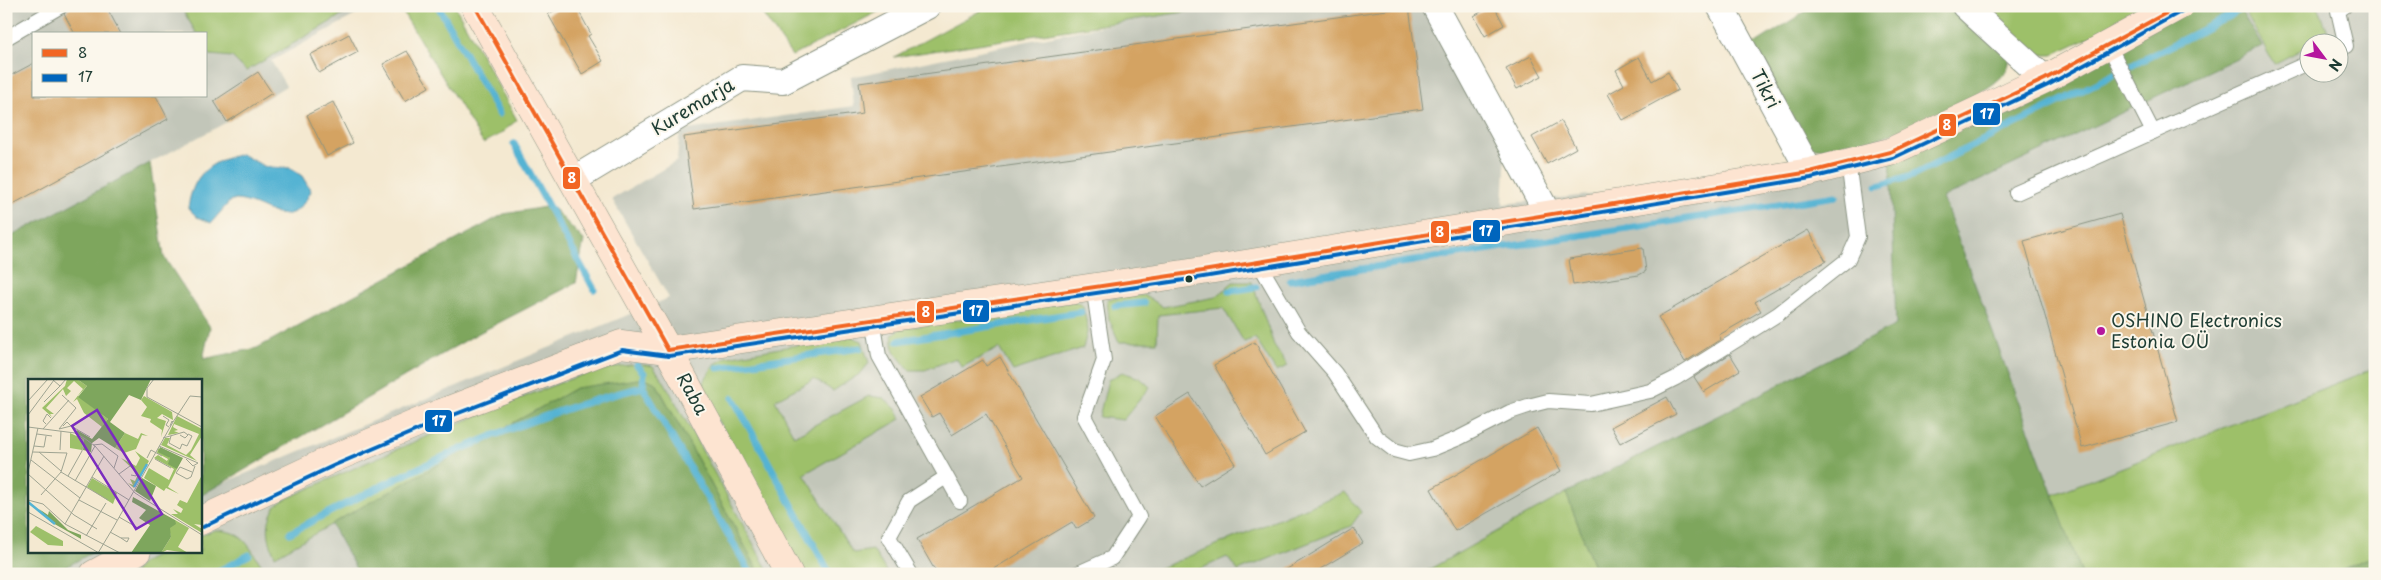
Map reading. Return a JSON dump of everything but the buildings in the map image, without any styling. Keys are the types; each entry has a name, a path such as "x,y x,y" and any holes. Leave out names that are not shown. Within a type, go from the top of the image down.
{"street":[{"name":"Raba","path":"475,6 668,350 790,574"},
{"name":"Kuremarja","path":"573,180 742,78 783,81 927,6"},
{"path":"1435,6 1548,214"},
{"name":"Tikri","path":"1720,6 1810,172"},
{"path":"1964,6 2044,79"},
{"path":"201,521 332,459 432,417 621,344 668,350 1258,262 1810,172 1890,152 2044,79 2113,53 2179,6"},
{"path":"94,574 136,552"}],"lane":[{"path":"6,38 61,6"},
{"path":"2343,32 2338,11 2345,6"},
{"path":"2113,53 2153,132"},
{"path":"2016,193 2298,67"},
{"path":"1258,262 1299,332 1335,373 1377,436 1394,450 1408,454 1432,449 1450,442 1528,406 1548,402 1591,404 1650,391 1676,378 1778,314 1848,259 1858,237 1848,162"},
{"path":"1076,574 1112,558 1139,517 1084,416 1104,360 1093,286"},
{"path":"873,319 879,356 960,501"},
{"path":"911,574 889,537 909,501 946,476"}],"shaded area":[{"path":"6,6 372,6 271,61 286,86 227,122 6,239"},
{"path":"1234,6 1423,6 1506,151 1503,204 1810,172 1890,152 1896,325 1567,493 1597,574 53,574 93,552 201,552 201,495 223,483 669,298 612,199 677,161 680,131 854,106 851,77 1146,17"},
{"path":"2238,6 2375,6 2375,554 2335,574 2082,574 1943,198 2261,47"}],"green space":[{"path":"183,6 358,6 246,71 232,57 210,55 208,52 208,32 196,32 182,9"},
{"path":"399,6 455,6 517,120 499,135 483,143"},
{"path":"757,6 889,6 792,56"},
{"path":"989,6 1223,6 894,57"},
{"path":"1814,6 1950,6 2010,58 2008,66 2005,73 1986,89 1899,131 1861,144 1842,148 1824,149 1808,146 1751,46"},
{"path":"1975,6 2155,6 2052,55 2036,55"},
{"path":"2179,6 2238,6 2262,46 1943,198 2082,574 1597,574 1566,493 1896,325 1890,152"},
{"path":"2242,6 2318,6 2328,32 2298,32 2298,51 2274,64"},
{"path":"150,163 164,257 210,327 203,359 257,348 504,214 551,206 584,240 576,283 475,335 201,495 201,379 28,379 28,552 93,552 53,574 6,574 6,239"},
{"path":"1233,282 1252,282 1274,345 1288,366 1276,371 1255,338 1244,342 1223,308 1158,315 1157,342 1119,342 1109,319 1107,299 1145,295 1163,307 1216,297"},
{"path":"1075,301 1083,306 1088,329 1083,348 1013,371 999,348 962,367 956,358 925,370 909,370 894,351 892,335 900,329"},
{"path":"850,336 862,341 869,363 861,373 833,391 814,379 775,400 794,436 869,396 884,398 896,409 901,419 804,474 853,553 873,550 888,574 805,574 711,408 703,382 715,364 727,357"},
{"path":"641,364 653,366 665,383 770,574 760,574 656,383 576,388 275,556 268,531 272,512 280,502 432,434 560,383 608,368"},
{"path":"2375,368 2375,554 2335,574 2082,574 2052,495"},
{"path":"1122,372 1140,378 1150,387 1123,420 1099,417 1108,380"},
{"path":"645,378 656,383 760,574 359,574 331,524 576,388"},
{"path":"1345,492 1361,512 1351,526 1238,571 1227,557 1189,574 1146,574"},
{"path":"1566,493 1597,574 1421,574"},
{"path":"215,530 239,536 249,546 263,567 251,574 133,574 146,561 163,554 172,552 201,552 201,536"},
{"path":"2375,554 2375,574 2335,574"}],"water":[{"path":"241,154 266,167 290,168 302,176 311,191 302,205 293,212 284,214 275,213 243,201 231,200 211,223 197,217 188,208 190,196 199,178 211,166"}],"waterway":[{"path":"438,6 499,114"},
{"path":"1877,186 1912,176 2230,16 2243,6"},
{"path":"514,144 594,289"},
{"path":"1290,280 1836,196"},
{"path":"1229,291 1256,287"},
{"path":"1115,306 1144,303"},
{"path":"898,341 1081,312"},
{"path":"718,368 860,348"},
{"path":"637,365 644,373 643,387 751,574"},
{"path":"290,533 375,489 462,449 551,414 643,387"},
{"path":"733,398 830,574"},
{"path":"213,574 249,555"}],"transit line":[{"name":"8","path":"475,6 668,350"},
{"name":"8","path":"668,350 1190,273 1810,172 1890,152 2045,79 2179,6"},
{"name":"17","path":"203,527 335,465 443,419 622,350 669,356 1191,279 1811,178 1893,158 2048,85 2182,11"}],"place":[{"name":"OSHINO Electronics Estonia OÜ","path":"2101,331"}]}
